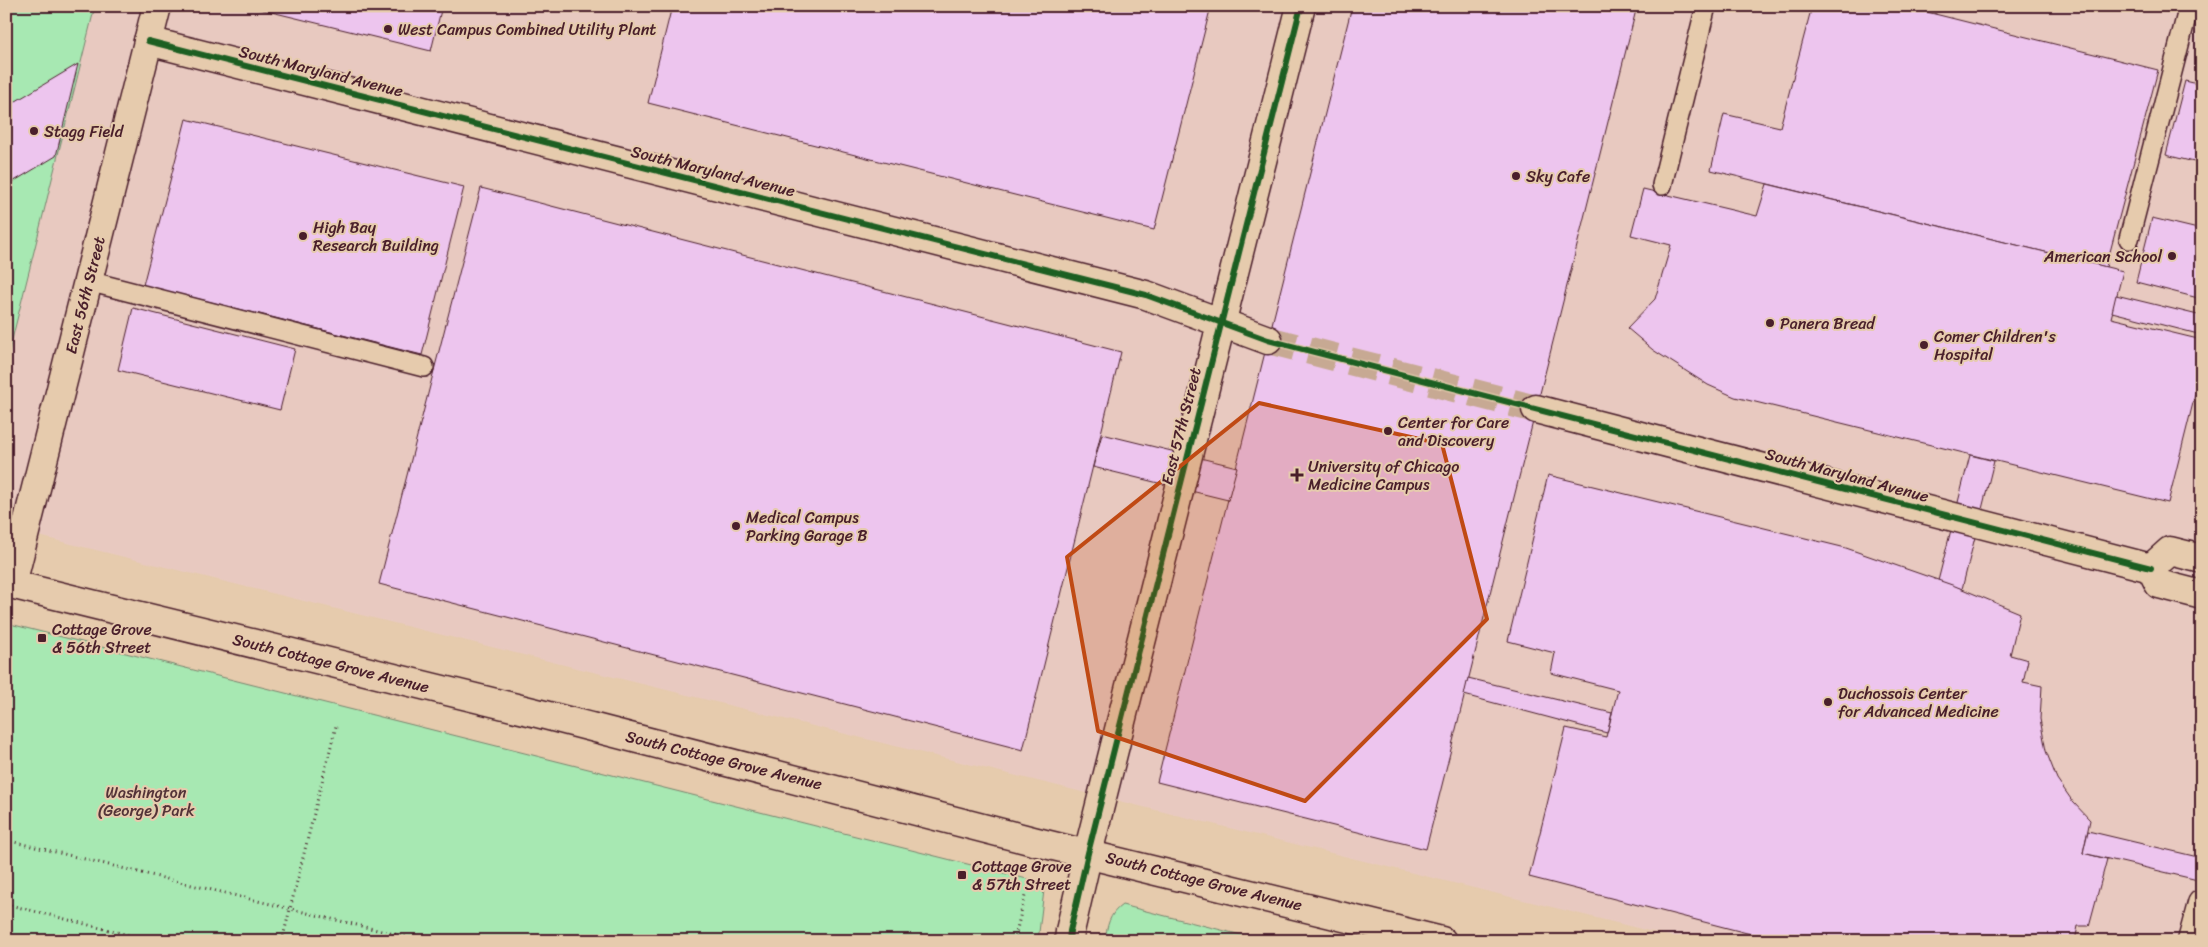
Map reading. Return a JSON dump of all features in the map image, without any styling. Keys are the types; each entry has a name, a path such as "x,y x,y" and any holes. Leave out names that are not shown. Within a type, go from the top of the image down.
{"street":[{"name":"East 56th Street","path":"9,584 157,6"},
{"name":"East 57th Street","path":"1069,941 1088,853 1301,6"},
{"name":"South Maryland Avenue","path":"148,41 1146,295 1268,340"},
{"name":"South Maryland Avenue","path":"1536,409 2151,568"},
{"path":"2202,559 2170,551 2151,568 2159,584 2202,595"},
{"name":"South Cottage Grove Avenue","path":"9,584 537,713 1024,838 1442,941"},
{"path":"2192,941 2202,904"}],"lane":[{"path":"1662,185 1706,6"},
{"path":"2129,239 2189,6"},
{"path":"88,281 424,367"}],"path":[{"path":"1934,14 1937,6"},
{"path":"282,941 336,726"},
{"path":"6,840 423,941"},
{"path":"1014,941 1025,896"},
{"path":"6,904 152,941"}],"highlighted area":[{"path":"1259,403 1442,444 1487,619 1305,801 1098,731 1067,557"}],"shaded area":[{"name":"University of Chicago Medicine Campus","path":"6,6 2202,6 2202,941 1690,941 6,528"}],"green space":[{"path":"6,6 95,6 6,364"},
{"name":"Washington (George) Park","path":"6,623 1037,882 1044,890 1038,941 6,941"},
{"path":"1122,905 1265,941 1105,941 1109,921 1114,912"}],"building":[{"name":"West Campus Combined Utility Plant","path":"247,6 442,6 431,51"},
{"path":"672,6 1211,6 1154,230 648,103"},
{"name":"Center for Care and Discovery","path":"1352,6 1637,6 1426,849 1157,782"},
{"path":"1812,6 1903,6 2158,70 2106,267 1711,170 1724,114 1780,127"},
{"name":"Stagg Field","path":"78,64 56,156 6,186 6,107"},
{"path":"2185,81 2202,85 2202,164 2166,155"},
{"name":"High Bay Research Building","path":"186,119 464,187 422,355 143,285"},
{"name":"Comer Children's Hospital","path":"1767,184 2123,271 2111,318 2202,340 2202,367 2168,503 1735,397 1708,385 1653,350 1627,328 1655,299 1671,245 1631,235 1643,189 1757,216"},
{"name":"Medical Campus Parking Garage B","path":"481,188 1121,352 1023,750 379,584"},
{"name":"American School","path":"2152,218 2202,230 2202,299 2136,282"},
{"path":"2116,295 2202,316 2202,335 2112,312"},
{"path":"133,308 295,349 280,410 118,370"},
{"path":"1102,434 1237,467 1228,500 1093,467"},
{"path":"1970,455 1994,461 1962,589 1938,581"},
{"name":"Duchossois Center for Advanced Medicine","path":"1548,475 1846,548 1955,586 2020,613 2010,655 2028,660 2023,682 2042,686 2040,719 2046,751 2057,779 2073,802 2090,820 2083,853 2107,859 2089,926 2078,926 2075,941 1778,941 1529,877 1566,728 1606,737 1618,690 1551,673 1555,653 1508,641"},
{"path":"1468,678 1612,713 1607,733 1464,695"},
{"path":"2088,831 2202,858 2202,881 2083,853"}],"tunnel":[{"path":"1268,340 1536,409"}],"cycle path":[{"path":"1069,941 1088,853 1301,6"},
{"path":"148,41 1146,295 1268,340 2151,568"}],"place":[{"name":"West Campus Combined Utility Plant","path":"388,29"},
{"name":"Stagg Field","path":"34,131"},
{"name":"Sky Cafe","path":"1516,176"},
{"name":"High Bay Research Building","path":"303,236"},
{"name":"American School","path":"2172,256"},
{"name":"Panera Bread","path":"1770,323"},
{"name":"Comer Children's Hospital","path":"1924,345"},
{"name":"Center for Care and Discovery","path":"1388,431"},
{"name":"University of Chicago Medicine Campus","path":"1297,475"},
{"name":"Medical Campus Parking Garage B","path":"736,526"},
{"name":"Cottage Grove & 56th Street","path":"42,638"},
{"name":"Duchossois Center for Advanced Medicine","path":"1828,702"},
{"name":"Cottage Grove & 57th Street","path":"962,875"}]}
